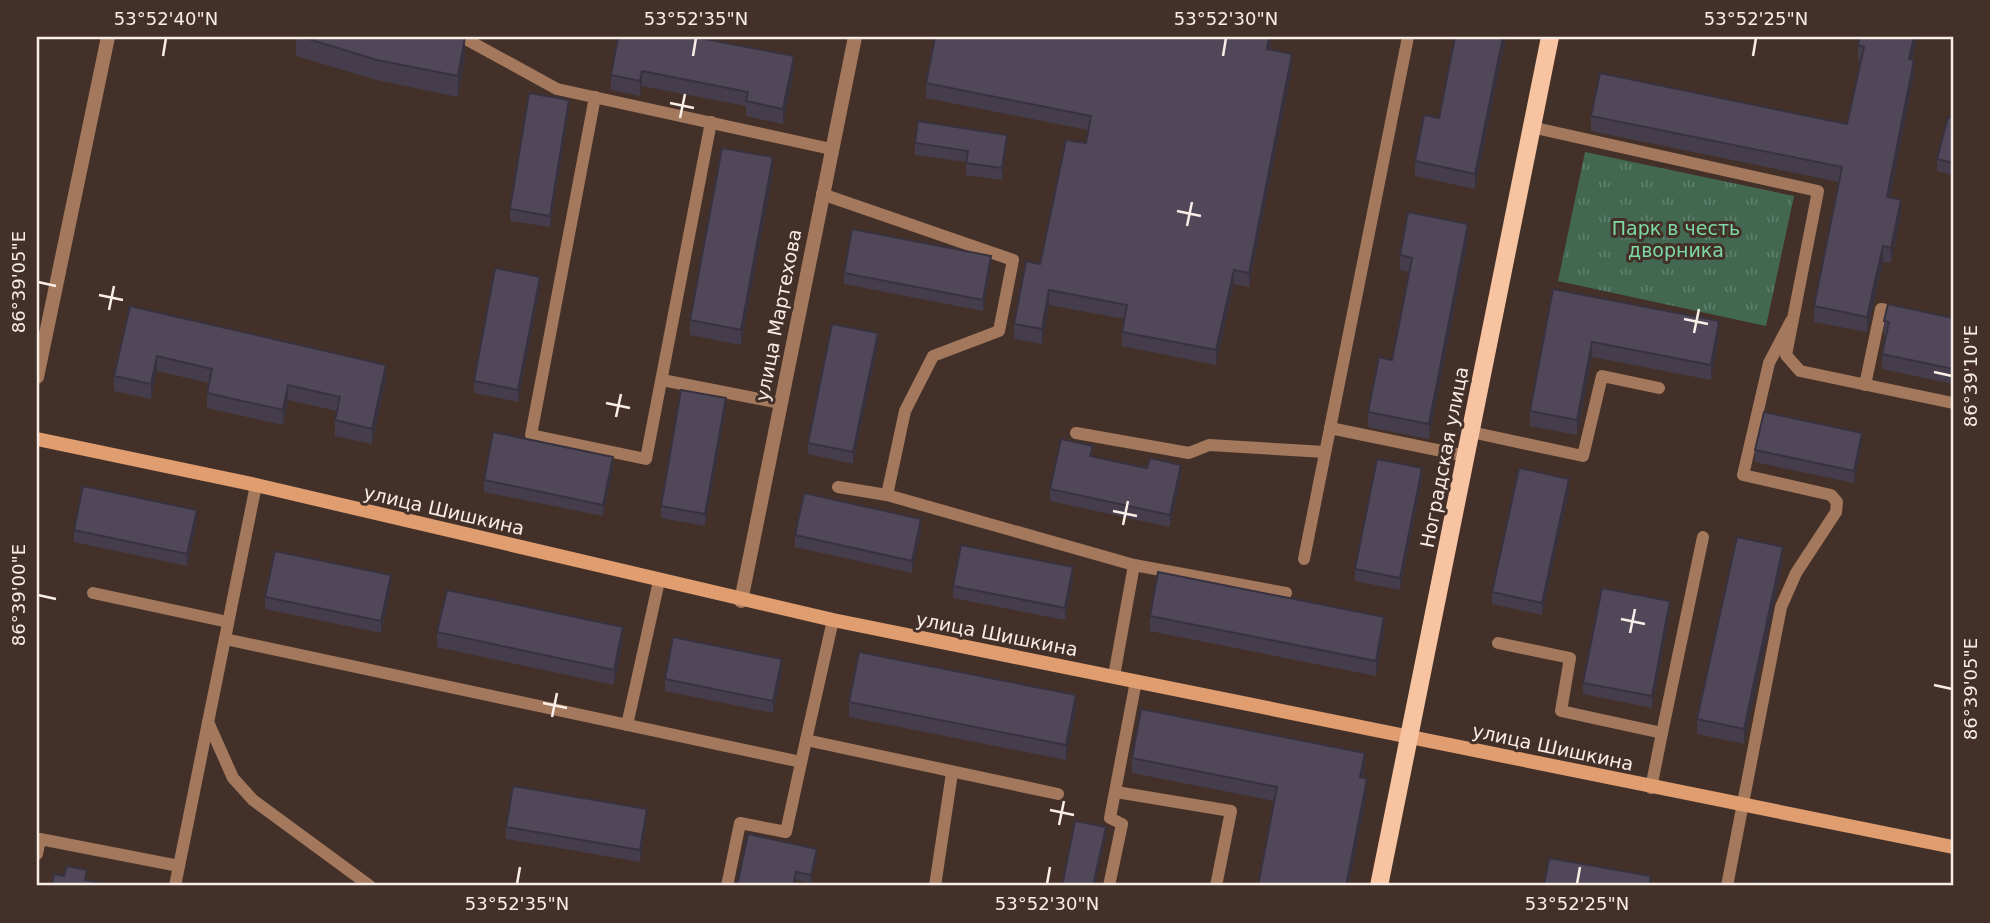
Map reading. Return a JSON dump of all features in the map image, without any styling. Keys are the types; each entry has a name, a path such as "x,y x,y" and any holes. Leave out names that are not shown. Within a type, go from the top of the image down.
{"main road":[{"name":"Ноградская улица","path":"1379,886 1550,37"},
{"name":"улица Шишкина","path":"37,439 257,485 741,601 1409,736 1741,807 1953,848"}],"street":[{"path":"37,377 108,37"},
{"name":"улица Мартехова","path":"741,601 855,37"}],"lane":[{"path":"463,37 558,89 831,149"},
{"path":"1304,559 1408,37"},
{"path":"595,97 531,435 646,459 711,122"},
{"path":"1531,127 1818,191 1786,355 1800,371 1953,403"},
{"path":"822,194 1013,260 999,331 933,356 905,411 887,495"},
{"path":"1865,384 1881,309 1917,317"},
{"path":"1727,886 1781,607 1796,573 1836,512 1836,502 1824,492 1743,475 1769,363 1791,321"},
{"path":"1471,432 1583,456 1602,376 1658,388"},
{"path":"662,380 780,403"},
{"path":"1330,428 1466,456"},
{"path":"1076,433 1189,453 1209,445 1325,452"},
{"path":"175,886 257,485"},
{"path":"838,487 887,495 1134,565 1286,593"},
{"path":"1651,788 1703,537"},
{"path":"1114,677 1134,565"},
{"path":"627,725 659,581"},
{"path":"93,593 228,622"},
{"path":"727,886 740,823 786,832 833,620"},
{"path":"225,639 801,762"},
{"path":"1498,643 1570,658 1561,711 1662,733"},
{"path":"1109,886 1122,824 1110,818 1136,681"},
{"path":"208,722 233,778 253,800 370,886"},
{"path":"806,740 1058,794"},
{"path":"935,886 952,773"},
{"path":"1116,792 1231,811 1216,886"},
{"path":"37,854 40,839 179,866"}],"green space":[{"name":"Парк в честь дворника","path":"1585,152 1794,196 1766,326 1558,281"}],"building":[{"path":"302,37 465,37 458,76 377,60"},
{"path":"618,37 694,37 794,56 783,109 746,101 748,92 642,71 640,81 611,75"},
{"path":"935,37 1269,37 1267,49 1292,54 1249,273 1234,270 1216,350 1122,332 1127,305 1049,290 1042,329 1014,324 1026,261 1040,264 1066,140 1086,143 1091,116 926,83"},
{"path":"1455,37 1503,37 1475,174 1415,161 1424,115 1439,118"},
{"path":"1860,37 1914,37 1909,59 1914,60 1887,197 1901,200 1891,248 1883,246 1867,317 1814,306 1842,167 1591,116 1600,73 1847,124 1864,47 1858,45"},
{"path":"529,93 569,100 550,216 510,209"},
{"path":"1948,117 1953,118 1953,163 1937,159"},
{"path":"918,121 1007,135 1002,168 966,163 968,151 915,143"},
{"path":"722,148 773,157 741,330 690,320"},
{"path":"1408,212 1468,224 1429,424 1368,412 1379,357 1392,360 1412,258 1400,255"},
{"path":"852,229 991,256 983,300 844,273"},
{"path":"495,268 540,277 518,390 474,381"},
{"path":"1553,289 1719,321 1711,365 1592,342 1577,420 1530,411"},
{"path":"1888,304 1953,318 1953,369 1882,354 1889,322 1884,321"},
{"path":"130,306 386,365 372,429 335,420 340,397 288,385 283,410 207,393 212,369 157,356 151,384 114,376"},
{"path":"832,324 878,333 853,452 808,443"},
{"path":"681,390 726,398 705,514 661,506"},
{"path":"1764,412 1862,433 1854,471 1755,450"},
{"path":"493,432 613,457 603,505 484,480"},
{"path":"1061,439 1093,446 1090,456 1147,468 1150,458 1181,465 1170,515 1050,489"},
{"path":"1377,459 1422,468 1400,578 1355,569"},
{"path":"1519,468 1569,479 1542,603 1492,592"},
{"path":"83,486 197,510 187,554 74,530"},
{"path":"804,493 921,519 912,561 795,535"},
{"path":"1737,537 1783,547 1744,729 1697,719"},
{"path":"961,545 1073,567 1065,608 953,586"},
{"path":"275,551 391,575 381,621 265,597"},
{"path":"1158,572 1384,617 1376,661 1150,616"},
{"path":"1602,588 1670,601 1652,696 1583,683"},
{"path":"447,590 623,627 614,670 437,632"},
{"path":"673,637 782,659 773,701 665,679"},
{"path":"859,652 1076,695 1066,745 849,702"},
{"path":"1141,709 1365,753 1360,777 1367,779 1346,886 1258,886 1277,787 1132,758"},
{"path":"513,786 647,809 640,850 506,827"},
{"path":"1075,821 1106,827 1093,886 1062,886"},
{"path":"748,834 817,849 811,875 796,872 793,886 737,886"},
{"path":"1549,858 1651,876 1649,886 1544,886"},
{"path":"67,866 87,870 85,880 102,883 101,886 52,886 54,874 64,876"},
{"path":"1755,882 1778,886 1754,886"}]}
